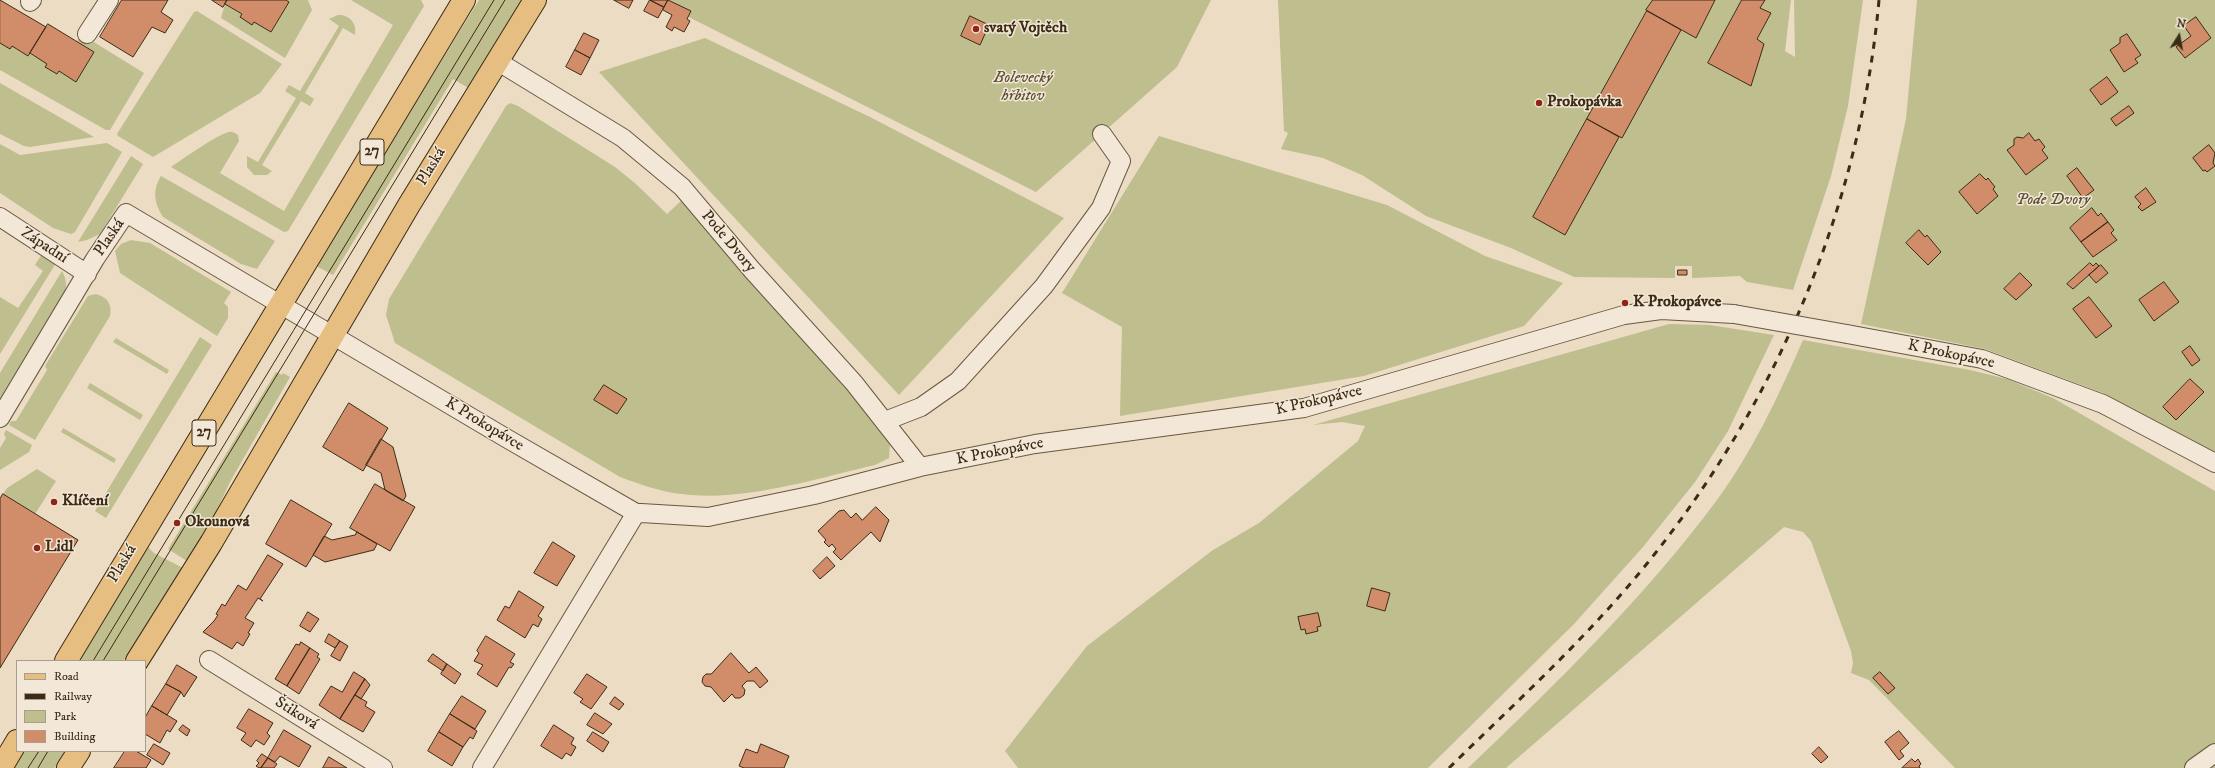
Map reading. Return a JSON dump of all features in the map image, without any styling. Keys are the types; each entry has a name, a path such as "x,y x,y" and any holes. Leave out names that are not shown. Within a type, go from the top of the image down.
{"main road":[{"name":"Plaská","path":"67,660 464,0"},
{"name":"Plaská","path":"138,660 211,543 409,205 534,0"},
{"path":"1,768 16,743"},
{"path":"68,768 77,752"}],"street":[{"path":"88,34 109,0"},
{"name":"Pode Dvory","path":"497,61 623,138 682,187 752,270 854,383 920,467"},
{"path":"885,421 921,407 958,381 1044,286 1101,208 1121,161 1102,134"},
{"name":"Plaská","path":"0,418 95,259 126,213 282,304 332,336"},
{"name":"Západní","path":"0,217 87,274"},
{"name":"K Prokopávce","path":"332,336 636,513 708,517 814,495 920,467 1035,444 1304,408 1624,315 1661,310 1734,314 1982,359 2103,404 2215,463"},
{"path":"482,768 636,513"},
{"name":"Štiková","path":"209,660 383,768"},
{"path":"2194,768 2215,753"}],"green space":[{"path":"286,0 308,0 312,10 285,58 221,18 225,4 271,32 289,2"},
{"path":"351,0 421,0 424,6 288,231 284,232 171,167 223,134 234,132 238,135 239,141 220,173 284,211 393,25"},
{"path":"479,0 523,0 470,89 453,79 333,275 316,266"},
{"name":"Bolevecký hřbitov","path":"655,0 1211,0 1177,67 1036,192"},
{"name":"Prokopávka","path":"1278,0 1791,0 1785,51 1795,57 1794,0 1863,0 1848,106 1831,176 1793,290 1747,282 1740,276 1692,278 1692,266 1675,266 1675,278 1574,277 1511,248 1426,216 1362,175 1323,158 1281,149 1288,133 1284,131"},
{"name":"Pode Dvory","path":"1917,0 2215,0 2215,454 2103,393 1985,349 1861,324 1906,119"},
{"path":"197,11 282,64 260,93 153,157 117,134 194,12"},
{"path":"338,15 346,16 352,20 355,27 355,35 343,28 305,93 314,99 310,106 301,101 262,165 272,171 267,175 254,175 247,167 247,156 258,162 296,98 285,91 289,85 300,91 339,26 329,19"},
{"path":"81,36 84,36 144,73 110,130 106,130 0,70 0,43 12,46 28,56 30,53 47,64 46,67 57,74 59,71 76,82 94,52 77,41"},
{"path":"705,38 870,117 1064,218 899,395 599,72"},
{"path":"0,83 94,137 30,147 24,146 0,134"},
{"path":"510,103 518,106 615,167 636,184 667,214 682,200 879,424 890,442 889,458 875,465 779,488 754,492 706,496 666,491 620,477 395,343 386,315 389,299 506,106"},
{"path":"1159,136 1387,205 1485,256 1563,283 1524,326 1364,376 1120,416 1122,327 1062,293"},
{"path":"107,143 122,152 75,232 71,234 53,228 0,193 0,144 20,155"},
{"path":"131,156 143,164 100,234 78,242"},
{"path":"161,176 275,241 257,269 241,264 163,217 156,202 155,196 156,186"},
{"path":"131,240 150,243 231,292 224,303 228,307 228,318 217,336 120,273 115,251 121,244"},
{"path":"42,254 56,263 0,354 0,297 18,308 43,271 35,265"},
{"path":"62,271 66,283 64,296 0,402 0,373"},
{"path":"96,294 104,297 110,304 110,316 35,440 9,425 11,421 16,421 47,370 45,366 88,296"},
{"path":"1669,324 1710,325 1774,335 1728,431 1695,482 1643,547 1574,624 1428,768 1018,768 1005,751 1087,646 1213,550 1259,523 1358,441 1365,426 1342,422 1313,425"},
{"path":"200,337 212,345 106,518 95,511"},
{"path":"116,338 169,370 167,374 113,342"},
{"path":"1803,340 1970,370 2007,379 2053,398 2215,491 2215,768 1955,768 1869,680 1851,673 1853,663 1851,651 1811,541 1803,532 1784,527 1506,768 1468,768 1598,639 1660,571 1689,536 1717,500 1754,442 1775,402"},
{"path":"276,372 282,375 283,373 290,377 230,482 213,518 187,561 168,549"},
{"path":"90,383 143,415 140,420 87,388"},
{"path":"63,428 116,459 114,463 61,432"},
{"path":"6,430 32,445 29,452 0,470 0,448 6,438 4,434"},
{"path":"37,469 56,481 35,514 3,494 7,488"},
{"path":"147,546 154,553 183,568 124,660 77,660"},
{"path":"20,752 65,752 55,768 11,768"}],"building":[{"path":"0,0 46,27 28,56 12,46 10,49 0,43"},
{"path":"122,0 168,0 161,12 173,20 165,33 152,27 133,57 100,37"},
{"path":"212,0 227,0 223,7"},
{"path":"227,0 286,0 289,2 271,32 254,22 252,25 240,17 242,14 225,4"},
{"path":"614,0 633,0 629,8"},
{"path":"650,0 664,7 658,18 644,11"},
{"path":"650,0 668,0 664,7"},
{"path":"668,0 691,11 687,19 690,21 684,32 674,27 672,31 666,27 672,15 663,10"},
{"path":"1653,0 1715,0 1696,38 1646,10"},
{"path":"1742,0 1765,0 1760,8 1771,13 1757,39 1764,44 1751,86 1708,63"},
{"path":"1647,11 1681,30 1622,138 1587,119"},
{"name":"svatý Vojtěch","path":"970,16 989,25 980,45 961,36"},
{"path":"2196,17 2211,38 2185,58 2176,47 2191,36 2184,26"},
{"path":"48,24 94,52 76,82 59,71 57,74 45,67 47,64 30,53"},
{"path":"584,33 599,40 590,58 575,50"},
{"path":"2127,34 2141,55 2135,59 2138,63 2124,72 2110,50 2120,43 2120,38"},
{"path":"575,50 590,58 581,75 566,67"},
{"path":"2107,77 2118,92 2101,105 2090,90"},
{"path":"2129,106 2134,113 2116,126 2111,119"},
{"path":"1587,119 1619,137 1565,235 1533,217"},
{"path":"2029,133 2035,141 2039,139 2045,147 2042,150 2048,158 2026,175 2007,150 2014,145 2014,139 2017,137 2023,138"},
{"path":"2209,145 2215,153 2213,163 2215,166 2207,172 2205,170 2203,171 2193,158"},
{"path":"2077,168 2094,190 2083,198 2067,176"},
{"path":"1980,174 1986,180 1988,178 1995,187 1993,189 1998,196 1977,214 1959,192"},
{"path":"2146,188 2156,202 2142,211 2138,207 2141,204 2135,197"},
{"path":"2092,208 2098,216 2101,213 2108,222 2081,242 2070,228"},
{"path":"2108,222 2114,230 2111,233 2117,240 2093,257 2081,242"},
{"path":"1919,230 1925,237 1927,235 1941,252 1928,265 1906,243"},
{"path":"2090,263 2093,266 2096,263 2099,266 2073,289 2067,284"},
{"path":"2101,265 2108,273 2096,283 2089,275"},
{"path":"1678,270 1687,270 1687,275 1678,275"},
{"path":"2020,273 2032,285 2016,300 2004,289"},
{"path":"2164,282 2179,302 2154,321 2139,300"},
{"path":"2089,297 2112,326 2096,338 2073,309"},
{"path":"2190,346 2200,360 2192,366 2182,352"},
{"path":"2190,379 2204,392 2176,420 2163,407"},
{"path":"604,385 627,399 617,414 594,400"},
{"path":"349,403 388,428 363,471 323,447"},
{"path":"381,439 393,447 406,496 403,501 385,490 381,473 366,465"},
{"path":"375,484 415,507 390,551 350,528"},
{"path":"3,494 78,540 0,668 0,499"},
{"path":"291,500 332,524 306,567 266,544"},
{"path":"876,507 889,520 880,542 871,532 841,560 833,552 836,549 832,544 829,547 824,542 826,540 818,531 839,511 844,510 851,518 856,513 862,520"},
{"path":"357,532 377,544 374,550 325,562 313,555 324,536 332,540 355,535"},
{"path":"553,542 575,556 557,586 534,573"},
{"path":"268,555 283,564 260,599 263,601 258,598 245,618 254,623 243,646 237,642 232,649 203,632 214,621 222,604 225,606 238,585 246,590"},
{"path":"827,557 835,566 820,579 813,571"},
{"path":"1372,588 1390,593 1385,611 1367,606"},
{"path":"519,591 544,607 538,616 542,619 538,627 533,624 525,638 497,620 505,606 509,608"},
{"path":"308,612 319,619 310,632 300,626"},
{"path":"1318,613 1321,626 1317,627 1318,631 1306,634 1305,629 1301,630 1298,617"},
{"path":"329,634 340,641 335,648 325,642"},
{"path":"486,636 515,654 510,662 514,664 511,668 509,667 497,687 477,674 483,665 474,661 479,653 477,651"},
{"path":"340,641 348,646 340,661 331,656"},
{"path":"301,642 310,648 287,686 275,679 296,644 299,645"},
{"path":"310,648 319,654 317,657 320,659 299,694 287,686"},
{"path":"731,653 749,673 756,667 768,681 760,688 754,681 747,681 742,686 745,690 744,695 740,698 735,698 732,694 724,702 711,687 705,686 702,682 703,677 706,674 711,674"},
{"path":"433,654 447,664 443,671 428,661"},
{"path":"447,664 461,674 455,684 441,674"},
{"path":"177,665 197,677 184,697 181,692 166,684"},
{"path":"354,672 365,679 340,719 319,705 331,686 342,692"},
{"path":"1880,672 1895,688 1888,694 1873,678"},
{"path":"587,674 607,687 591,709 580,702 583,699 574,693"},
{"path":"365,679 370,685 361,699 355,695"},
{"path":"166,684 181,692 167,715 152,706"},
{"path":"355,695 367,702 365,706 375,712 363,732 340,719"},
{"path":"462,696 486,711 475,729 450,714"},
{"path":"615,697 624,704 619,710 610,704"},
{"path":"152,706 177,721 170,732 167,730 160,743 146,735 146,716"},
{"path":"249,709 273,723 267,733 270,736 264,745 256,740 251,747 241,740 246,733 237,728"},
{"path":"595,713 612,724 603,734 587,725"},
{"path":"450,714 477,731 473,739 470,737 463,747 439,732"},
{"path":"183,725 190,730 187,736 179,730"},
{"path":"554,725 574,738 571,744 576,747 571,756 566,753 562,759 541,746"},
{"path":"284,730 311,746 299,767 280,756 275,762 268,758"},
{"path":"1899,731 1909,743 1900,751 1904,756 1899,760 1885,742"},
{"path":"439,732 463,747 452,766 428,751"},
{"path":"593,732 609,742 603,752 587,741"},
{"path":"154,744 170,753 163,765 147,755"},
{"path":"761,744 789,756 784,768 744,768 739,766 746,749 757,753"},
{"path":"1819,747 1828,757 1821,763 1812,754"},
{"path":"124,752 138,752 151,760 146,768 114,768"},
{"path":"262,754 268,758 261,768 259,768 256,766 259,763 257,761"},
{"path":"329,757 347,768 323,768"},
{"path":"268,758 277,764 274,768 261,768"},
{"path":"1912,759 1915,762 1918,759 1921,764 1919,766 1920,768 1902,768"}],"tram line":[{"path":"94,660 494,0"},
{"path":"104,660 505,0"},
{"path":"28,768 38,752"},
{"path":"38,768 47,752"}],"railway":[{"path":"1449,768 1592,627 1636,577 1685,514 1729,448 1768,378 1801,306 1830,232 1852,156 1869,79 1879,0"}],"place":[{"name":"svatý Vojtěch","path":"976,29"},
{"name":"Prokopávka","path":"1539,103"},
{"name":"K Prokopávce","path":"1625,303"},
{"name":"Klíčení","path":"54,502"},
{"name":"Okounová","path":"177,523"},
{"name":"Lidl","path":"37,548"}]}
